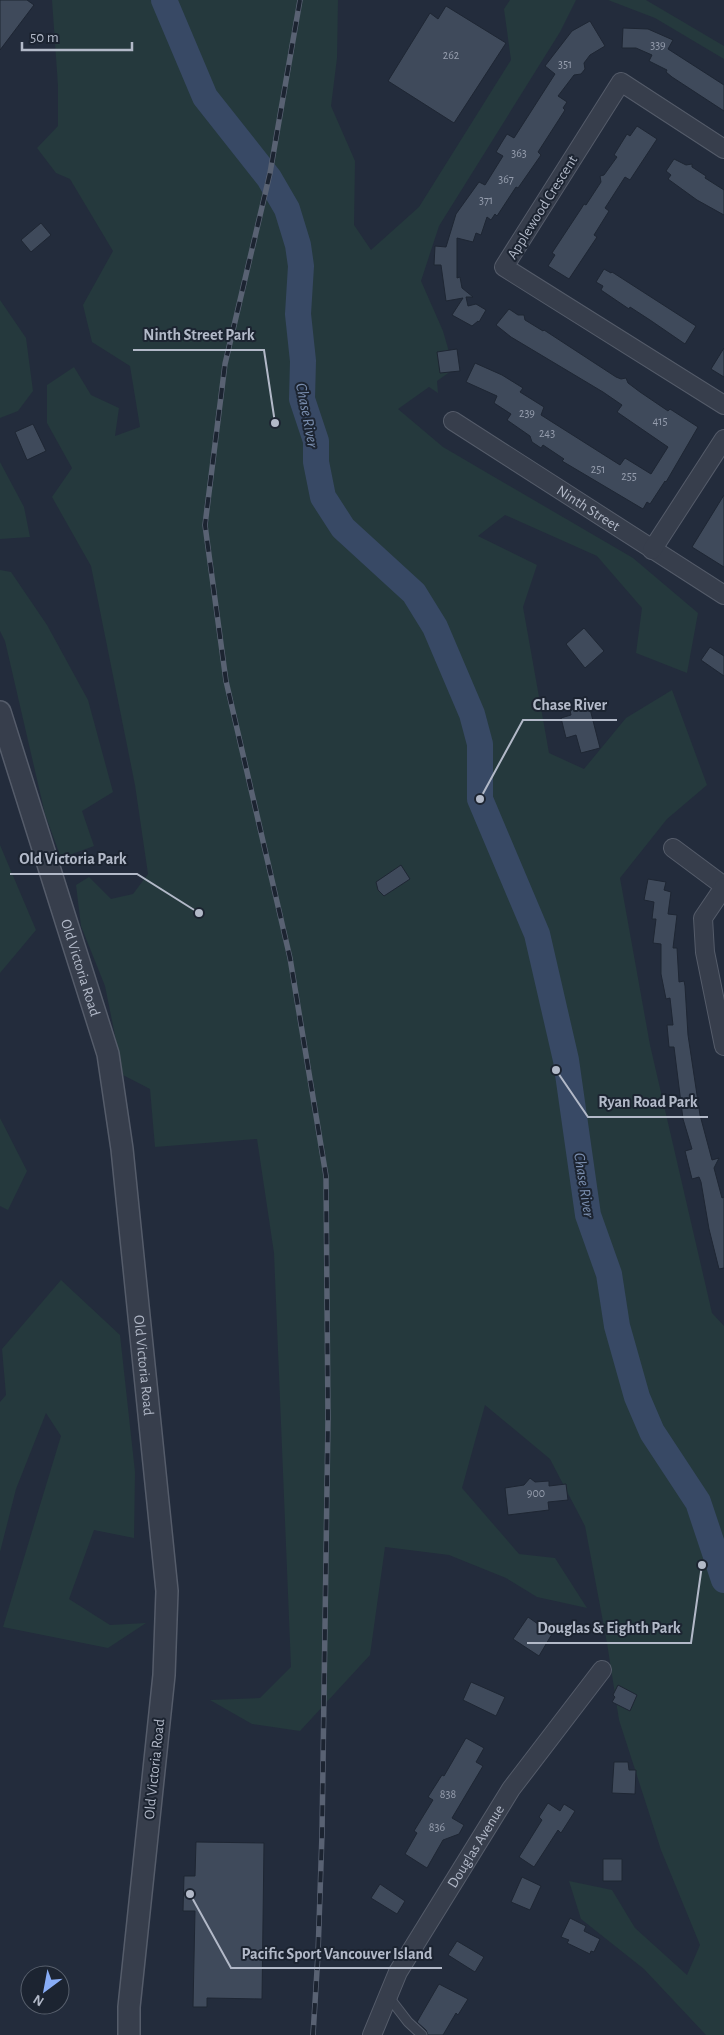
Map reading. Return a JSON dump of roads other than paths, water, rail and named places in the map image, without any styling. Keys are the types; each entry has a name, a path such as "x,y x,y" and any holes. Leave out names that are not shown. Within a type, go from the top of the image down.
{"street":[{"name":"Applewood Crescent","path":"724,148 621,82 504,267 724,406"},
{"name":"Ninth Street","path":"453,421 724,595"},
{"path":"652,550 724,439"},
{"name":"Old Victoria Road","path":"0,712 108,1054 122,1150 167,1591 164,1675 129,2007 129,2035"},
{"path":"672,848 724,886 703,918 704,952 724,1046"},
{"name":"Douglas Avenue","path":"372,2035 398,1972 511,1789 602,1670"}],"lane":[{"path":"388,1996 408,2022 422,2035"}],"waterway":[{"name":"Chase River","path":"164,0 205,97 269,178 287,209 298,245 301,266 298,314 303,361 302,399 316,441 316,462 323,497 343,528 414,593 435,627 472,714 480,744 480,799 537,934 566,1060 588,1215 609,1274 617,1326 637,1397 652,1432 698,1502 724,1580"}],"railway":[{"path":"300,0 270,173 225,364 205,525 226,681 290,958 326,1176 328,1418 322,1834 313,2035"}],"place":[{"name":"Ninth Street Park","path":"275,423"},
{"name":"Chase River","path":"480,799"},
{"name":"Old Victoria Park","path":"199,913"},
{"name":"Ryan Road Park","path":"556,1070"},
{"name":"Douglas & Eighth Park","path":"702,1565"},
{"name":"Pacific Sport Vancouver Island","path":"190,1894"}]}
